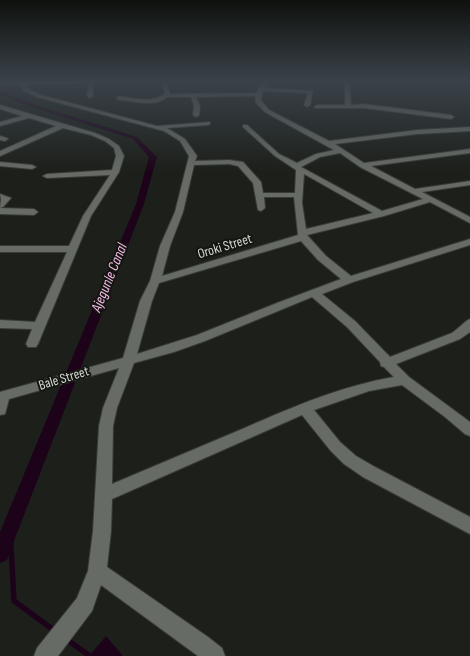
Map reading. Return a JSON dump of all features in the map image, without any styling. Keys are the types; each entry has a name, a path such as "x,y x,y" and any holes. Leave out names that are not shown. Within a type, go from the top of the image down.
{"street":[{"path":"11,111 93,134 107,140 117,147 120,156 115,172 87,216 32,344"},
{"path":"45,656 85,604 97,571 102,531 106,426 110,408 128,362 146,301 155,281 165,246 178,212 193,156 182,140 166,130 95,111"},
{"path":"196,111 196,115"},
{"path":"267,111 328,143 362,165 470,220"},
{"path":"396,111 451,117"},
{"path":"0,124 28,116"},
{"path":"157,127 208,123"},
{"path":"0,154 62,126"},
{"path":"245,126 260,142 277,155 381,214"},
{"path":"328,143 410,133 470,129"},
{"path":"298,168 318,155 341,151"},
{"path":"362,165 470,151"},
{"path":"192,163 228,162 240,164 255,178 260,195 261,208"},
{"path":"0,164 32,167"},
{"path":"298,168 299,211 303,235 322,258 349,280"},
{"path":"47,176 115,172"},
{"path":"414,191 470,183"},
{"path":"260,195 298,195"},
{"path":"0,196 8,198 0,206"},
{"name":"Oroki Street","path":"155,281 303,235 429,200"},
{"path":"0,210 34,212"},
{"name":"Bale Street","path":"1,401 18,393 111,365 128,362 201,338 349,280 470,242"},
{"path":"458,246 470,254"},
{"path":"0,249 74,249"},
{"path":"314,293 351,324 386,363 404,380 450,413 470,430"},
{"path":"386,363 456,336 466,330 470,323"},
{"path":"0,324 40,326"},
{"path":"103,495 304,408 338,395 368,386 404,380"},
{"path":"304,408 335,446 350,460 369,472 470,526"},
{"path":"97,571 201,644 214,656"}],"shaded area":[{"path":"106,636 123,656 89,656"}],"waterway":[{"name":"Ajegunle Canal","path":"0,554 140,204 153,157 135,138 49,111"},
{"path":"10,529 14,601 55,631"},
{"path":"66,639 90,656"}]}
